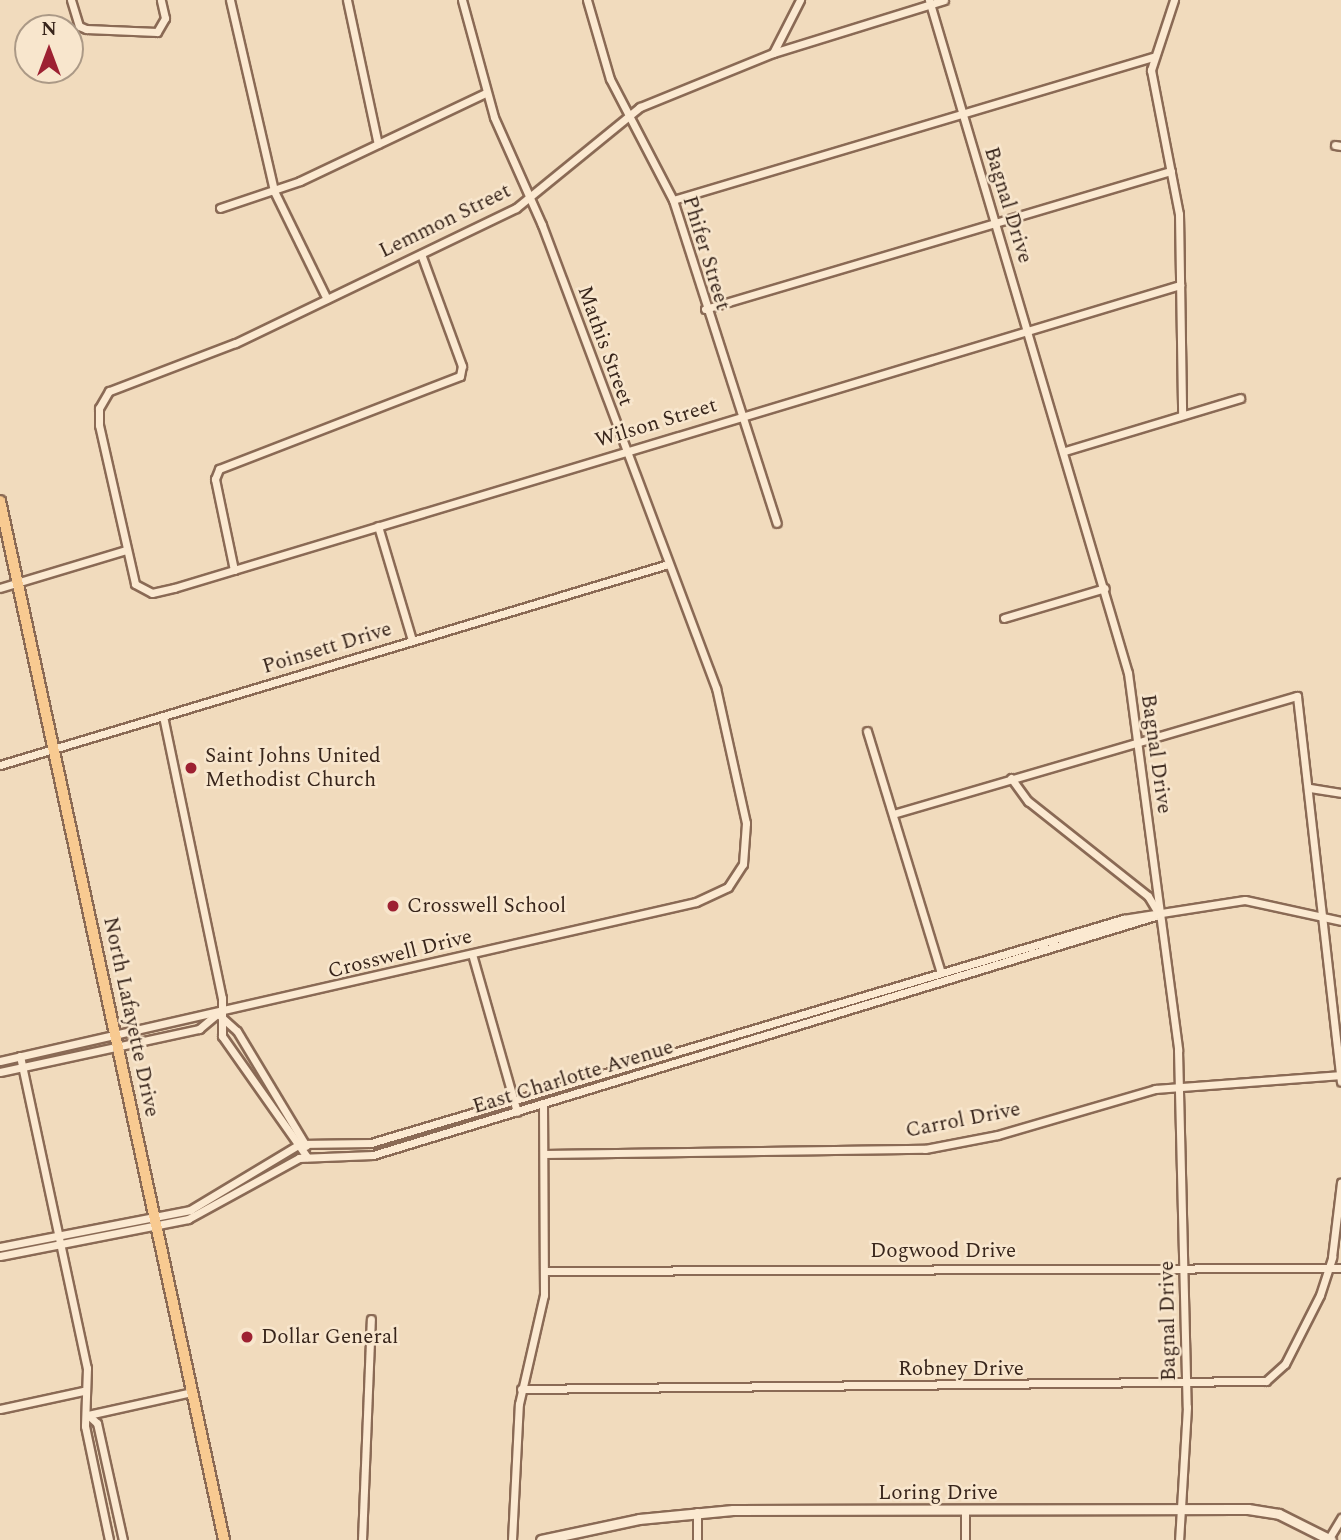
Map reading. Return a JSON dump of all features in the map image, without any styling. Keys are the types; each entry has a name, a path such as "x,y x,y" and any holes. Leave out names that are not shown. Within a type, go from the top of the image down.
{"main road":[{"name":"North Lafayette Drive","path":"0,501 224,1540"}],"street":[{"path":"71,0 79,26 86,29 157,32 165,18 161,0"},
{"path":"230,0 274,191 327,299"},
{"path":"347,0 378,144"},
{"name":"Mathis Street","path":"462,0 485,93 530,197 665,565 722,709 746,823 742,867"},
{"name":"Phifer Street","path":"587,0 606,67 673,200 738,417 777,523"},
{"path":"773,53 800,0"},
{"name":"Lemmon Street","path":"126,550 99,425 101,402 117,385 224,348 421,254 530,197 630,114 773,53 929,2 944,0"},
{"path":"1174,0 1153,57 1157,112 1171,171 1180,285 1182,415"},
{"name":"Bagnal Drive","path":"929,2 1125,655 1180,1087 1186,1384 1179,1540"},
{"path":"673,200 1153,57"},
{"path":"220,208 274,191 485,93"},
{"path":"705,309 1171,171"},
{"path":"234,570 215,480 222,467 460,376 462,366 421,254"},
{"name":"Wilson Street","path":"126,550 142,590 157,593 1180,285"},
{"path":"1065,451 1240,398"},
{"path":"378,526 412,640"},
{"path":"0,588 126,550"},
{"name":"Poinsett Drive","path":"0,765 665,565"},
{"path":"1004,618 1105,588"},
{"path":"893,814 1297,696 1310,789 1341,1082"},
{"path":"163,716 222,998 217,1014 222,1037 307,1157"},
{"path":"867,731 940,973"},
{"path":"1011,778 1028,801 1148,896 1159,914"},
{"path":"1310,789 1341,793"},
{"name":"Crosswell Drive","path":"0,1072 217,1014 712,897 742,867"},
{"name":"East Charlotte Avenue","path":"0,1247 58,1235 155,1222 202,1205 305,1143 360,1146 1123,919 1245,900 1324,915 1341,921"},
{"name":"East Charlotte Avenue","path":"0,1256 208,1212 279,1166 307,1157 362,1157 1124,930 1159,914"},
{"path":"472,954 517,1112"},
{"path":"217,1014 237,1031 305,1143 307,1157"},
{"name":"Crosswell Drive","path":"0,1061 116,1039 204,1028 217,1014"},
{"path":"20,1056 89,1377 83,1391 88,1415 85,1426 109,1540"},
{"name":"Carrol Drive","path":"544,1154 925,1149 1180,1087 1341,1075"},
{"path":"512,1540 522,1389 542,1315 545,1271 543,1104"},
{"name":"Robney Drive","path":"522,1389 1258,1383 1277,1374 1307,1324 1330,1266 1341,1183"},
{"name":"Dogwood Drive","path":"545,1271 1341,1268"},
{"path":"362,1540 371,1319"},
{"path":"0,1409 83,1391"},
{"path":"88,1415 192,1392"},
{"path":"88,1415 97,1423 123,1540"},
{"name":"Loring Drive","path":"541,1540 696,1513 1181,1509 1265,1510 1329,1540"},
{"path":"965,1510 965,1540"},
{"path":"696,1513 697,1540"},
{"path":"1329,1540 1341,1518"}],"place":[{"name":"Saint Johns United Methodist Church","path":"191,768"},
{"name":"Crosswell School","path":"393,906"},
{"name":"Dollar General","path":"247,1337"}]}
